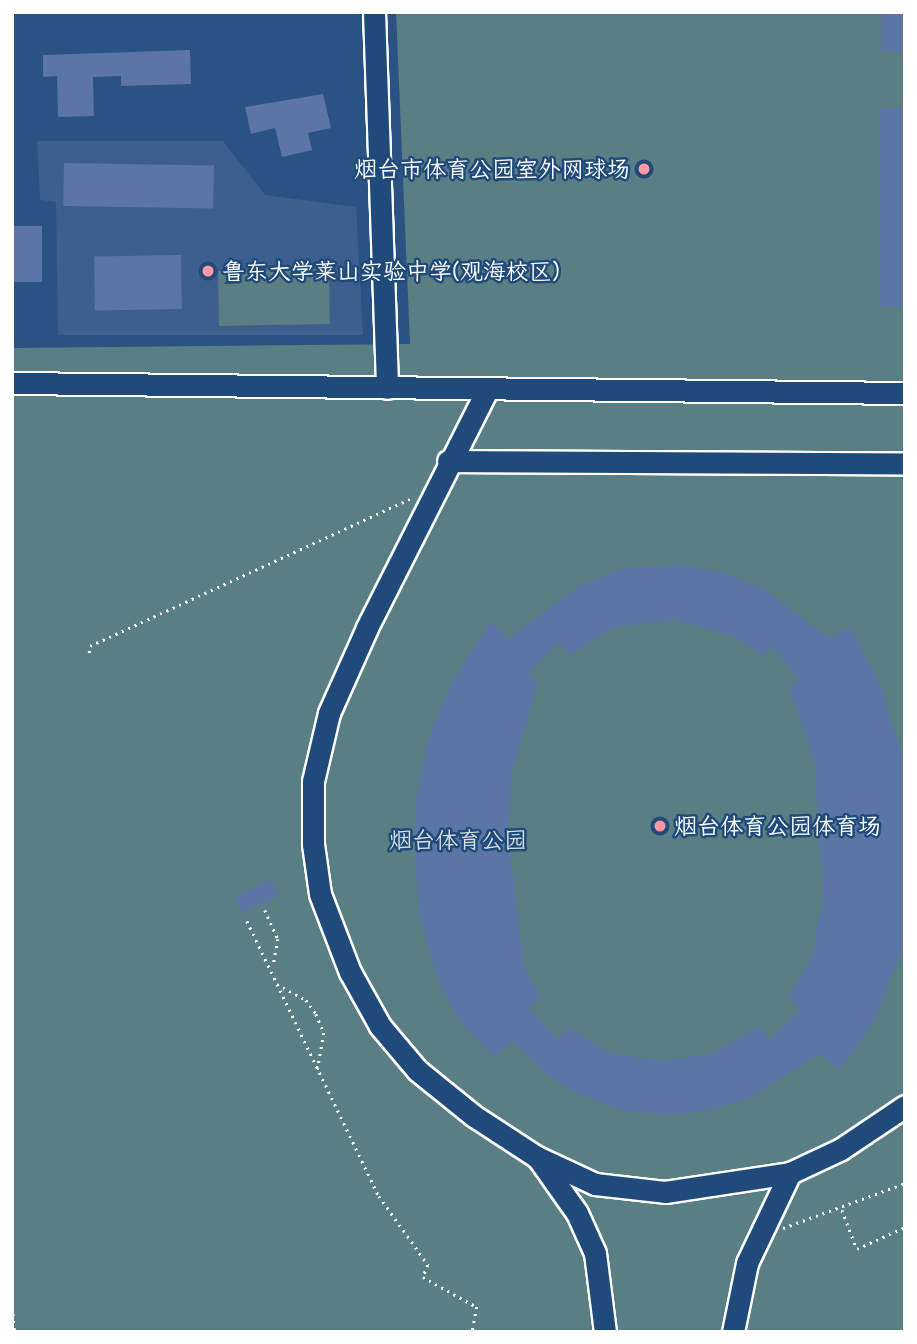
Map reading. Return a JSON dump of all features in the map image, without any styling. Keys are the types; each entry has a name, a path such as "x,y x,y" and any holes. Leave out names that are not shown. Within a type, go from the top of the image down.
{"street":[{"path":"374,12 387,388"},
{"path":"12,383 905,393"},
{"path":"487,390 433,488 329,713 313,780 313,844 320,894 350,972 387,1034 417,1070 537,1157 595,1184 665,1192 790,1173 900,1113"},
{"path":"447,461 905,463"},
{"path":"537,1157 577,1213 595,1253 605,1332"},
{"path":"733,1332 757,1237 790,1173"}],"path":[{"path":"89,653 90,646 433,488"},
{"path":"265,910 278,939 272,968"},
{"path":"247,920 272,968 276,983 317,1071 337,1099 379,1196 428,1265 424,1277 477,1307 472,1332"},
{"path":"276,983 306,1000 316,1014 324,1033 317,1071"},
{"path":"757,1237 842,1210 905,1183"},
{"path":"842,1210 857,1249 905,1227"},
{"path":"12,1300 15,1332"}],"shaded area":[{"name":"鲁东大学莱山实验中学(观海校区)","path":"37,141 223,141 265,195 356,207 363,335 58,335 56,202 40,200"}],"green space":[{"name":"烟台体育公园","path":"396,12 905,12 905,1332 12,1332 12,348 410,344"},
{"path":"329,269 330,324 219,326 218,271"}],"building":[{"path":"881,12 905,12 905,52 881,52"},
{"path":"190,50 191,84 121,86 121,76 93,77 94,116 58,117 57,76 43,77 43,55"},
{"path":"323,94 331,128 308,133 312,150 282,157 275,128 251,134 245,107"},
{"path":"880,108 905,108 905,307 880,307"},
{"path":"64,163 214,166 213,209 63,206"},
{"path":"12,226 42,226 42,282 12,282"},
{"path":"181,255 182,309 95,311 94,257"},
{"path":"675,564 722,572 764,589 830,639 849,626 880,682 905,766 905,943 874,1022 840,1070 820,1054 750,1098 711,1110 670,1115 626,1112 581,1096 548,1075 513,1042 493,1057 458,1019 438,981 420,917 414,852 416,799 429,736 453,681 491,621 508,639 577,587 621,569","holes":["674,620 730,635 762,655 773,647 799,679 789,688 814,759 823,895 812,956 788,998 800,1010 770,1039 759,1026 712,1054 660,1061 607,1052 569,1027 557,1039 529,1007 540,997 524,963 508,835 512,773 538,684 528,674 558,643 570,655 614,627"]},
{"path":"272,880 279,896 242,912 235,896"}],"place":[{"name":"烟台市体育公园室外网球场","path":"644,169"},
{"name":"鲁东大学莱山实验中学(观海校区)","path":"208,271"},
{"name":"烟台体育公园体育场","path":"660,826"}]}
